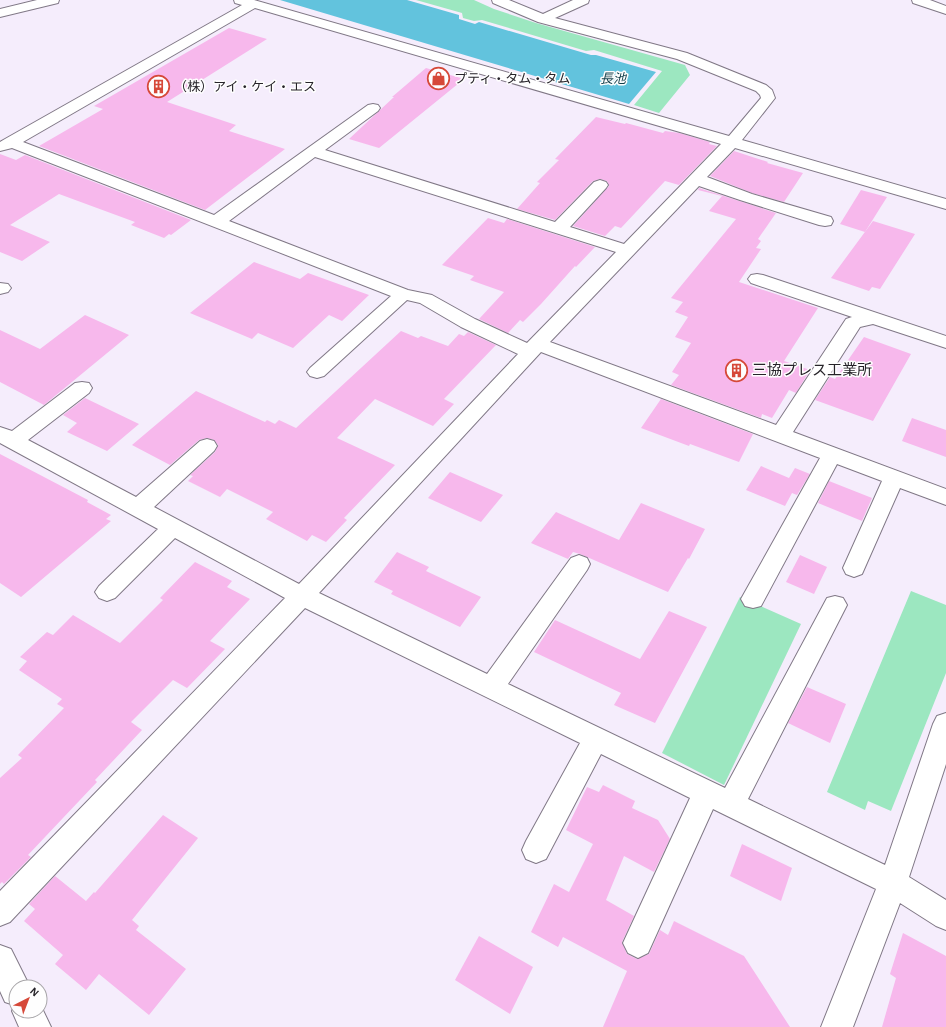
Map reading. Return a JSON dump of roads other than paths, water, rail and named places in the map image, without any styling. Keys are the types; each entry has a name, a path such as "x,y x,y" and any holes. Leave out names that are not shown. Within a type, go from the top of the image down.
{"street":[{"path":"0,13 53,0"},
{"path":"0,912 302,596 627,250 732,142 768,98 767,93 761,88 682,56 543,19 498,0"},
{"path":"543,19 583,0"},
{"path":"918,0 946,10"},
{"path":"5,145 247,2 946,204"},
{"path":"216,222 373,108"},
{"path":"5,145 216,222 403,294 426,299 468,323 534,348 780,435 946,497"},
{"path":"312,151 627,250"},
{"path":"696,179 752,199 825,221"},
{"path":"559,228 600,185"},
{"path":"757,279 946,342"},
{"path":"317,372 403,294"},
{"path":"780,435 853,323 874,318"},
{"path":"82,388 7,438 138,508 172,528 302,596 893,883 946,916"},
{"path":"138,508 207,446"},
{"path":"753,599 832,455"},
{"path":"854,568 894,478"},
{"path":"108,592 172,528"},
{"path":"491,688 579,564"},
{"path":"731,804 835,605"},
{"path":"837,1027 893,883 944,733"},
{"path":"536,850 596,739"},
{"path":"638,943 706,793"},
{"path":"0,960 10,979"}],"water":[{"name":"長池","path":"280,0 407,0 459,15 459,19 475,24 479,22 591,55 596,55 656,72 629,104"}],"place":[{"name":"プティ・タム・タム","path":"438,79"},
{"name":"（株）アイ・ケイ・エス","path":"159,87"},
{"name":"三協プレス工業所","path":"737,370"}]}
